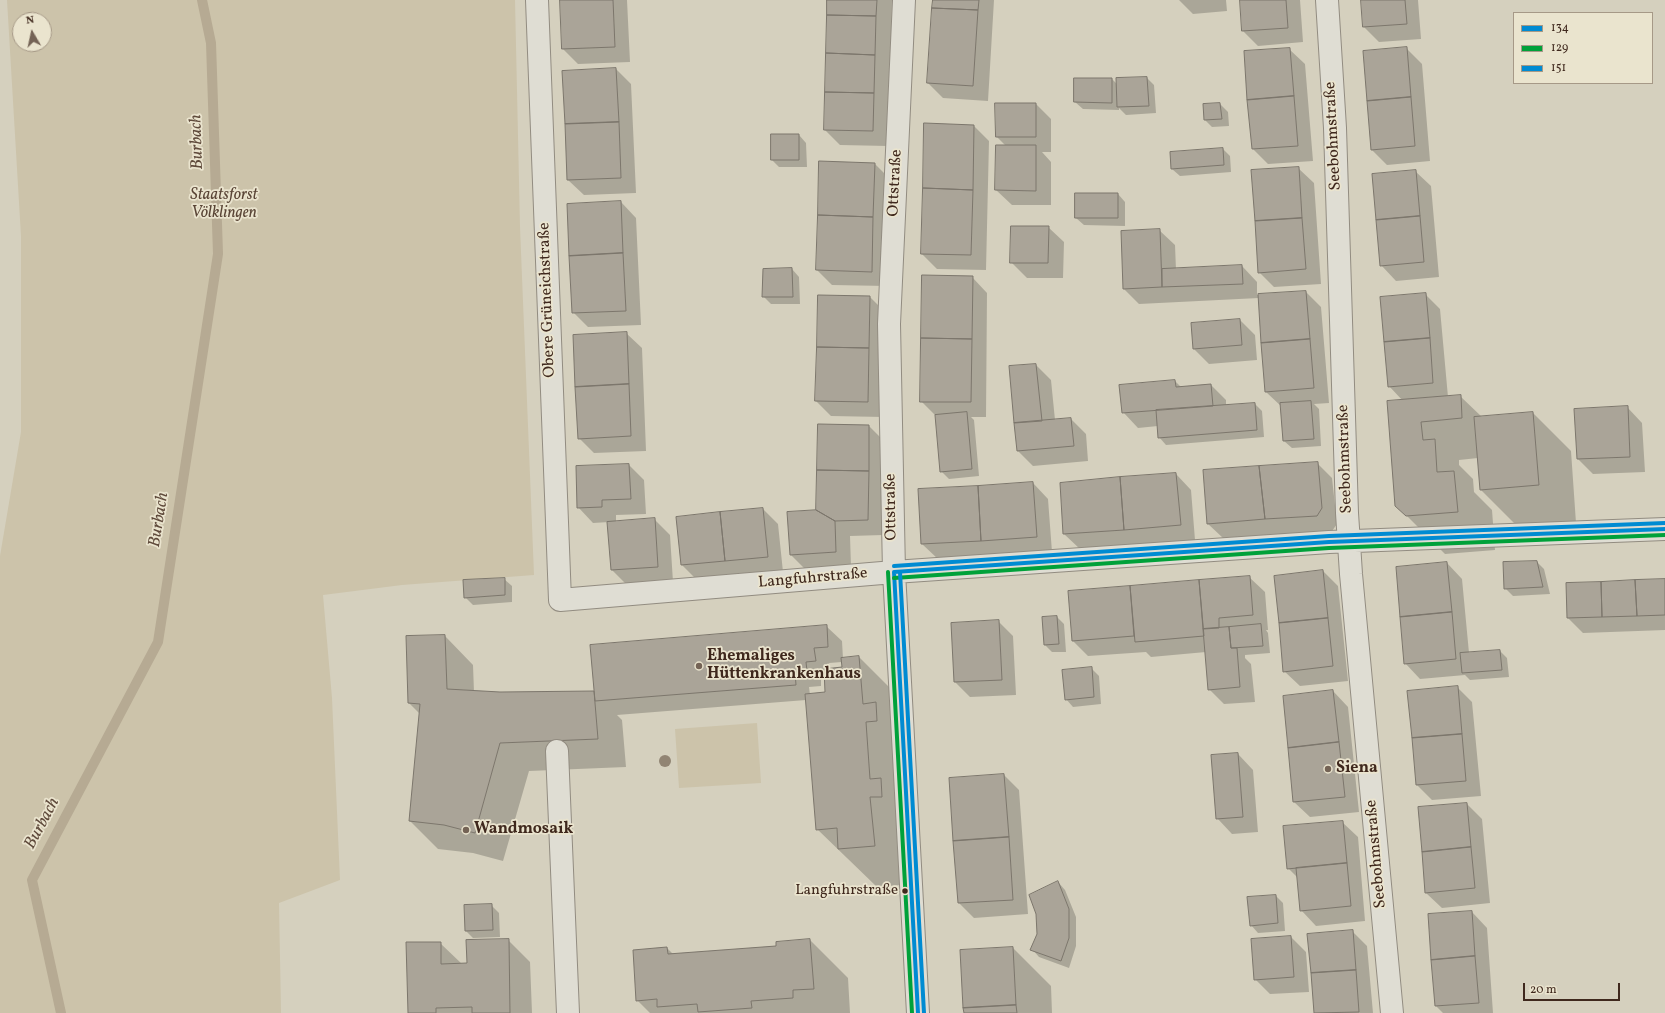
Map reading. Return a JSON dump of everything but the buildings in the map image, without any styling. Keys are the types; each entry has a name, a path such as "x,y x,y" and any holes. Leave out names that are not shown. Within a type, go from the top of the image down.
{"street":[{"name":"Obere Grüneichstraße","path":"537,0 560,600"},
{"name":"Ottstraße","path":"904,0 889,324 894,572 918,1013"},
{"name":"Seebohmstraße","path":"1327,0 1335,128 1349,541 1392,1013"},
{"name":"Langfuhrstraße","path":"560,600 894,572 1349,541 1665,529"},
{"path":"557,751 568,1013"}],"green space":[{"name":"Staatsforst Völklingen","path":"7,0 515,0 520,227 534,575 402,585 323,595 332,698 340,880 279,903 281,1013 0,1013 0,556 21,432 21,236"},
{"path":"757,723 761,783 679,788 675,729"}],"waterway":[{"name":"Burbach","path":"61,1013 32,880 158,642 218,254 211,43 202,0"}],"transit line":[{"name":"151","path":"894,566 1329,536 1665,523"},
{"name":"134","path":"894,572 1329,542 1665,529"},
{"name":"129","path":"894,578 1329,548 1665,535"},
{"name":"129","path":"888,572 912,1013"},
{"name":"134","path":"894,572 918,1013"},
{"name":"151","path":"900,572 924,1013"}],"place":[{"name":"Ehemaliges Hüttenkrankenhaus","path":"699,666"},
{"name":"Siena","path":"1328,769"},
{"name":"Wandmosaik","path":"466,830"},
{"name":"Langfuhrstraße","path":"905,891"}]}
